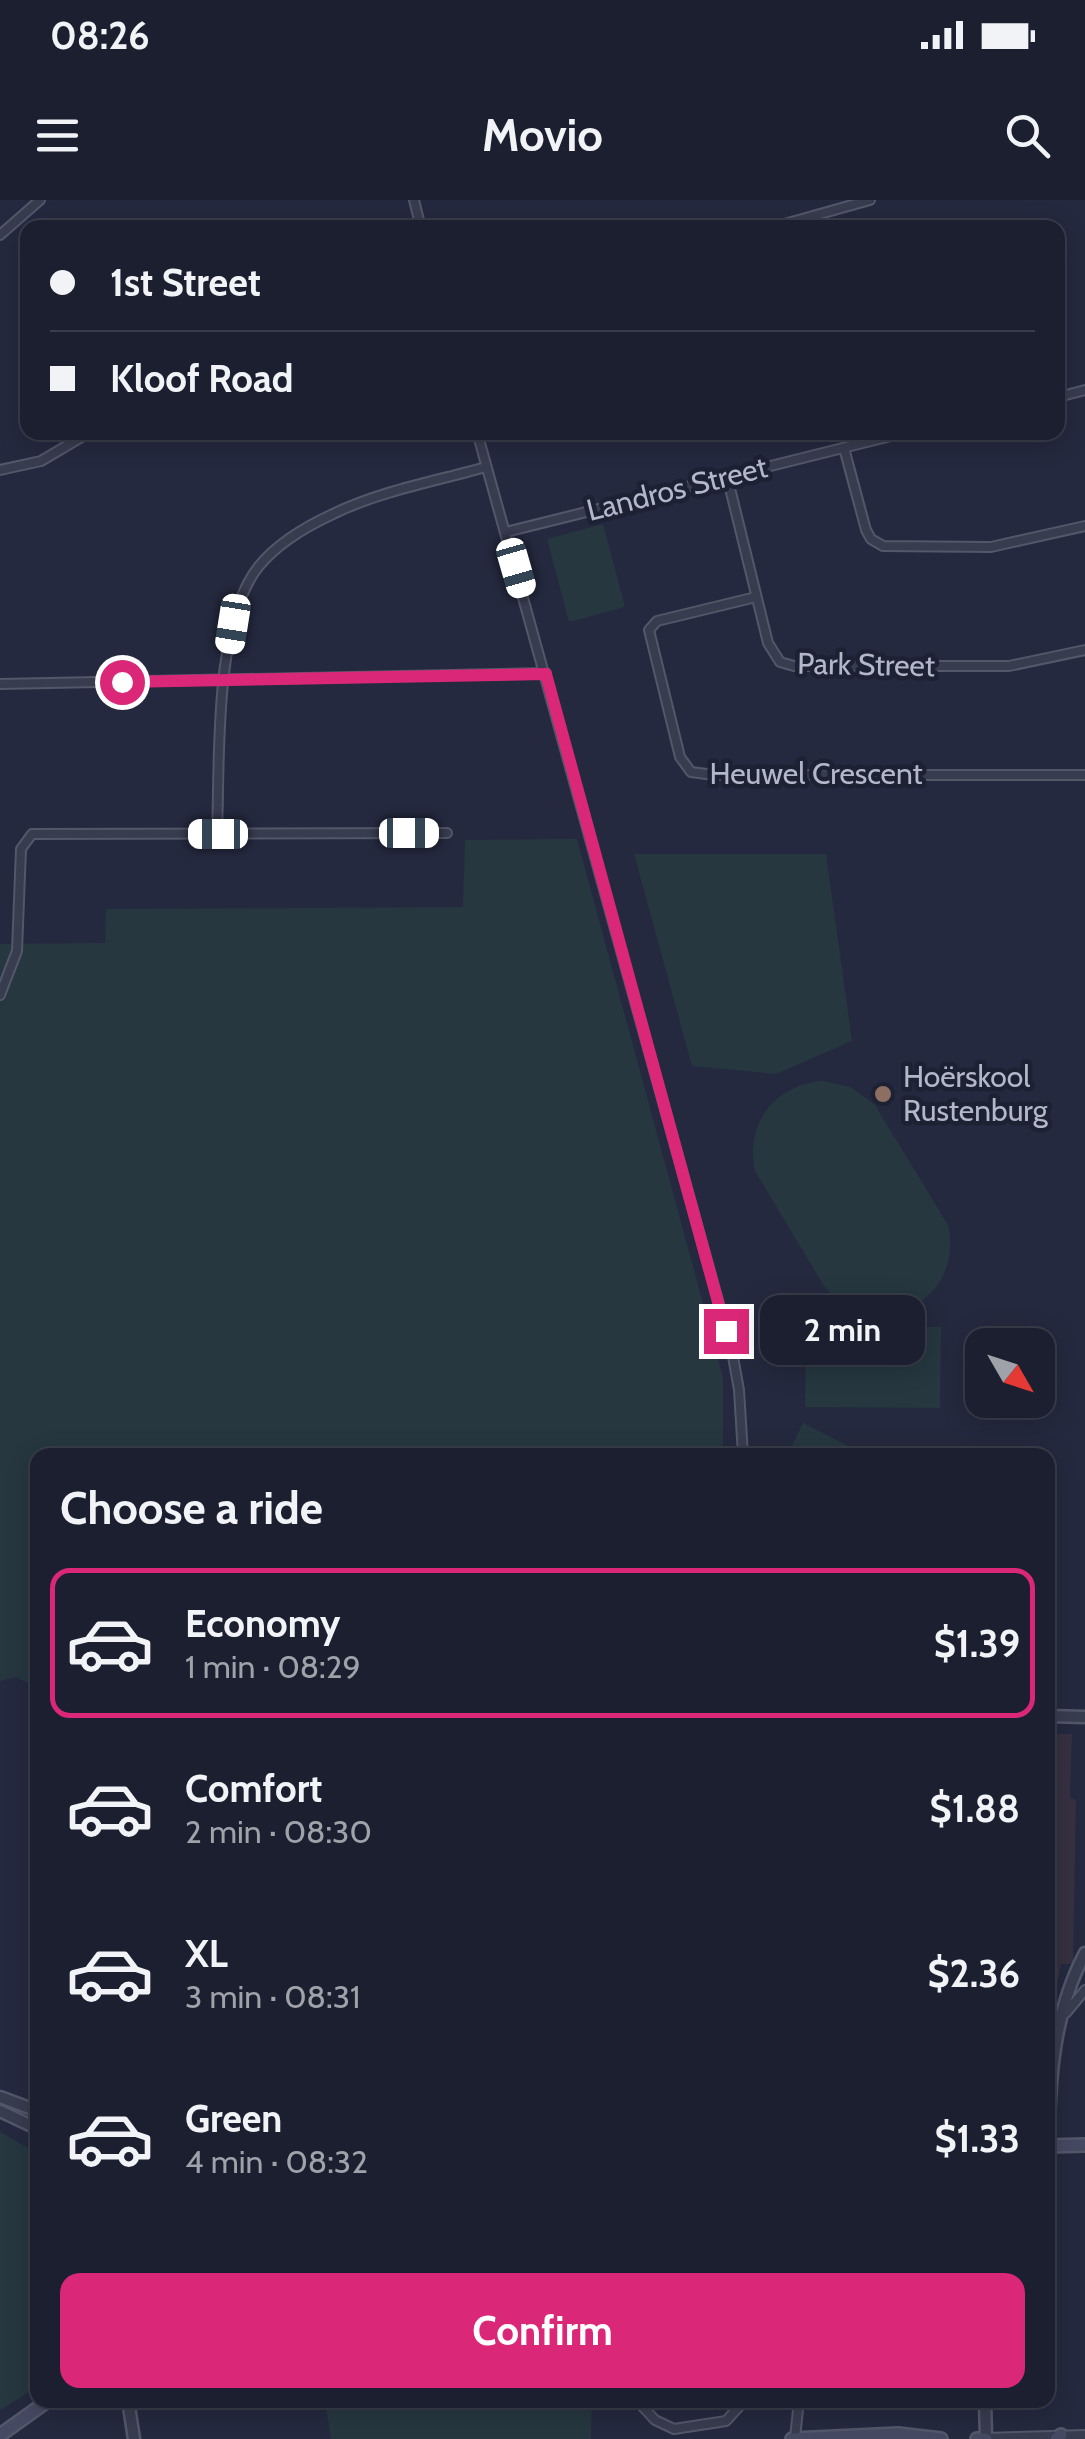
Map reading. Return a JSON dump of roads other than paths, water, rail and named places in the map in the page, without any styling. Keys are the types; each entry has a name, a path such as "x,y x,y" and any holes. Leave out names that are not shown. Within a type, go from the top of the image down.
{"main road":[{"path":"1055,2146 1085,2146"},
{"path":"0,2435 38,2408"},
{"path":"794,2439 898,2434 941,2439"},
{"path":"977,2439 986,2438"}],"street":[{"path":"0,235 40,200"},
{"path":"799,220 870,200"},
{"path":"0,470 40,460 76,440"},
{"path":"479,440 732,1350 743,1448"},
{"name":"Landros Street","path":"506,532 875,440"},
{"path":"844,448 866,530 871,539 884,546 991,547 1085,526"},
{"path":"218,834 224,680 240,596 259,566 334,513 486,467"},
{"name":"Park Street","path":"727,476 756,596 772,652 780,662 996,666 1085,650"},
{"name":"Heuwel Crescent","path":"756,596 657,621 649,630 680,757 692,772 1085,775"},
{"path":"0,684 546,674"},
{"path":"0,994 16,951 20,857 27,838 50,832 447,833"},
{"path":"1055,1716 1085,1717"},
{"path":"1055,2044 1073,1974 1085,1952"},
{"path":"1058,2025 1085,1990"},
{"path":"0,2098 30,2109"},
{"path":"0,2111 30,2125"},
{"path":"129,2408 134,2439"},
{"path":"644,2408 655,2420 674,2429 726,2421 738,2408"},
{"path":"794,2439 798,2408"},
{"path":"985,2408 986,2438 1085,2434"}],"place":[{"name":"Hoërskool Rustenburg","path":"883,1094"}]}
